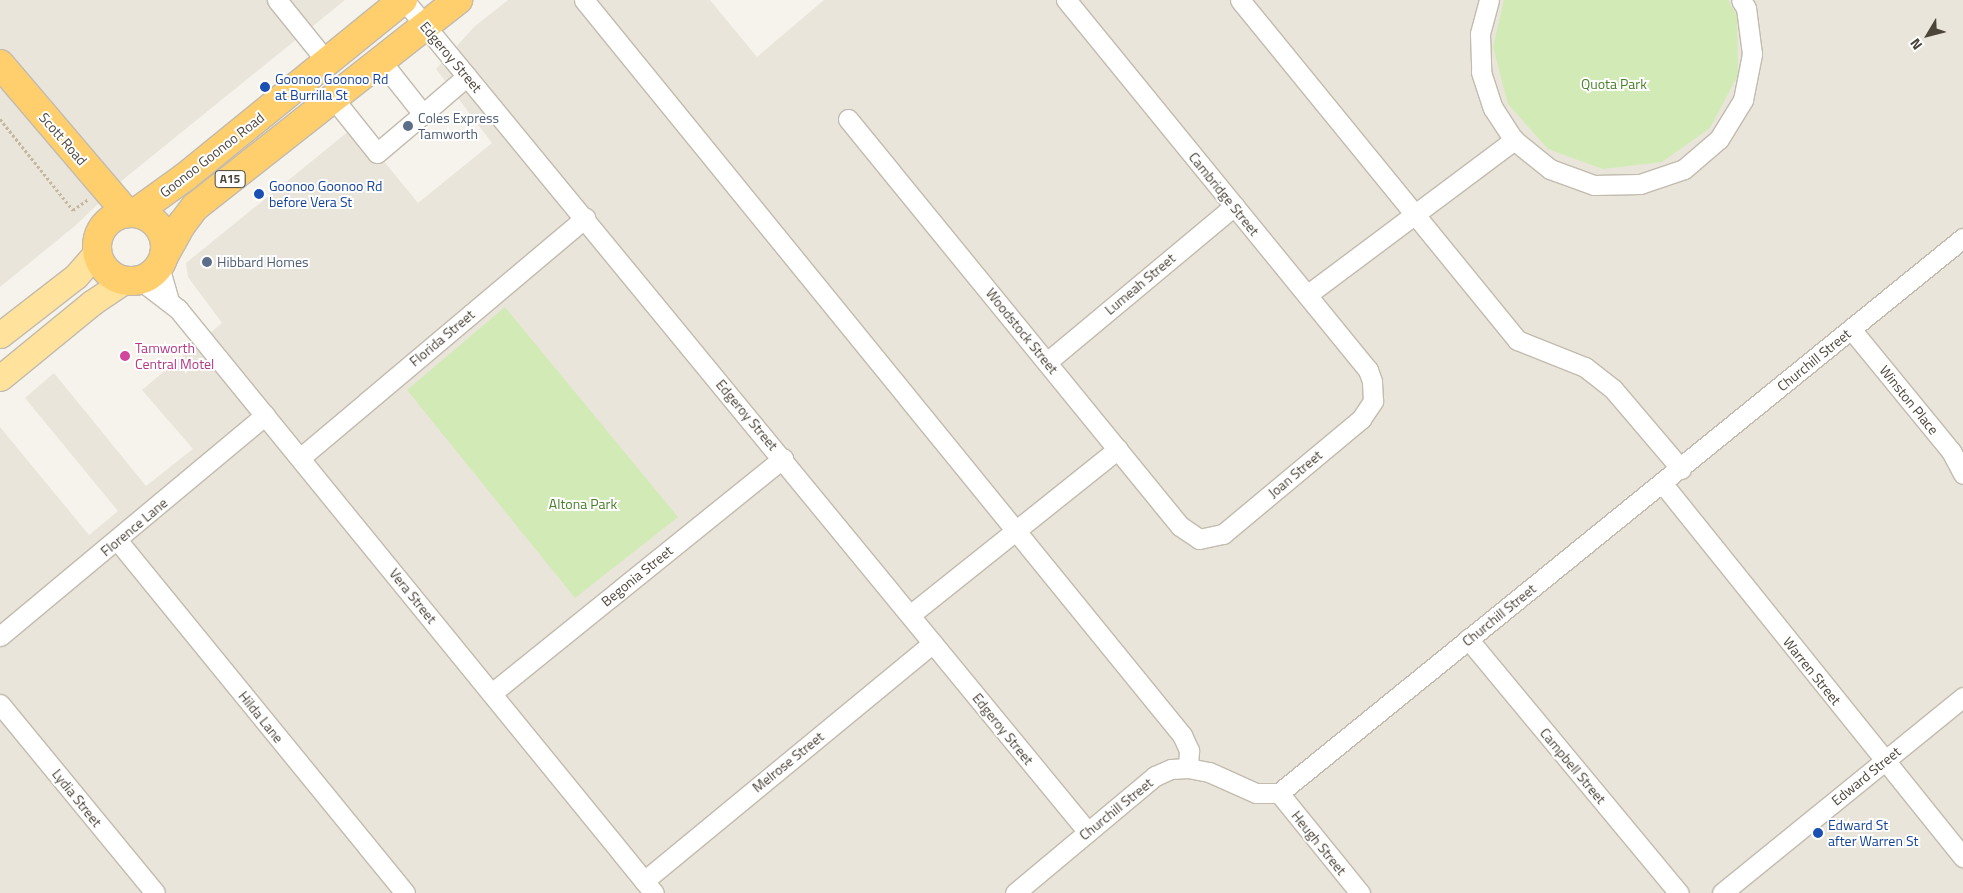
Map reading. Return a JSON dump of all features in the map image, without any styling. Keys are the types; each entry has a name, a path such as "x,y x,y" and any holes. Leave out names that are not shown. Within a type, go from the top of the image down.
{"highway":[{"name":"Goonoo Goonoo Road","path":"130,213 186,177 404,0"},
{"name":"A15","path":"147,270 195,207 458,0"},
{"name":"Scott Road","path":"0,64 130,213"},
{"name":"Scott Road","path":"0,87 91,198 98,214 99,242"},
{"name":"A15","path":"99,242 115,217 130,213"},
{"path":"99,242 107,270 147,270 162,233 146,216 130,213"}],"main road":[{"path":"0,334 76,276 99,242"},
{"path":"0,378 92,302 147,270"}],"street":[{"path":"277,0 327,62"},
{"name":"Edgeroy Street","path":"404,0 783,458 1088,832"},
{"path":"584,0 1182,735 1189,750 1188,768"},
{"name":"Cambridge Street","path":"1066,0 1368,370 1375,392"},
{"path":"1240,0 1517,340 1585,367 1613,389 1681,469"},
{"path":"1489,0 1480,34 1481,72 1493,108 1514,140 1550,169 1594,184 1640,184 1684,169 1719,139 1743,100 1752,54 1746,8 1741,0"},
{"path":"381,61 423,114"},
{"path":"334,98 377,153 467,76"},
{"name":"Woodstock Street","path":"848,119 1180,526 1199,538"},
{"path":"1307,295 1514,140"},
{"name":"Lumeah Street","path":"1047,362 1234,206"},
{"name":"Florida Street","path":"300,458 585,218"},
{"name":"Churchill Street","path":"1014,893 1155,776 1171,769 1188,768 1209,772 1256,793 1279,794 1963,238"},
{"name":"Vera Street","path":"147,270 169,301 265,415 649,887"},
{"name":"Winston Place","path":"1851,329 1951,450 1963,474"},
{"name":"Joan Street","path":"1199,538 1223,534 1361,419 1370,408 1375,392"},
{"name":"Florence Lane","path":"0,636 118,541 265,415"},
{"path":"910,615 1118,450"},
{"name":"Begonia Street","path":"492,693 783,458"},
{"name":"Warren Street","path":"1662,484 1963,857"},
{"name":"Hilda Lane","path":"118,541 405,893"},
{"name":"Campbell Street","path":"1468,639 1679,893"},
{"name":"Melrose Street","path":"649,887 933,644"},
{"name":"Edward Street","path":"1722,893 1963,697"},
{"name":"Lydia Street","path":"0,704 154,893"},
{"name":"Heugh Street","path":"1279,794 1360,893"}],"path":[{"path":"0,119 73,210 91,198"}],"shaded area":[{"path":"0,0 345,0 125,178 76,225 0,287"},
{"path":"508,0 710,0 757,57 824,0 1963,0 1963,893 0,893 0,427 89,535 118,511 25,398 54,373 146,486 193,449 142,390 222,323 188,277 186,263 355,126 418,203 492,143 436,69 475,26"}],"green space":[{"name":"Quota Park","path":"1504,0 1728,0 1737,16 1738,75 1710,128 1662,162 1603,169 1548,149 1508,104 1493,47"},
{"name":"Altona Park","path":"505,307 678,517 575,598 407,390"}],"place":[{"name":"Goonoo Goonoo Rd at Burrilla St","path":"265,87"},
{"name":"Coles Express Tamworth","path":"408,126"},
{"name":"Goonoo Goonoo Rd before Vera St","path":"259,194"},
{"name":"Hibbard Homes","path":"207,262"},
{"name":"Tamworth Central Motel","path":"125,356"},
{"name":"Edward St after Warren St","path":"1818,833"}]}
